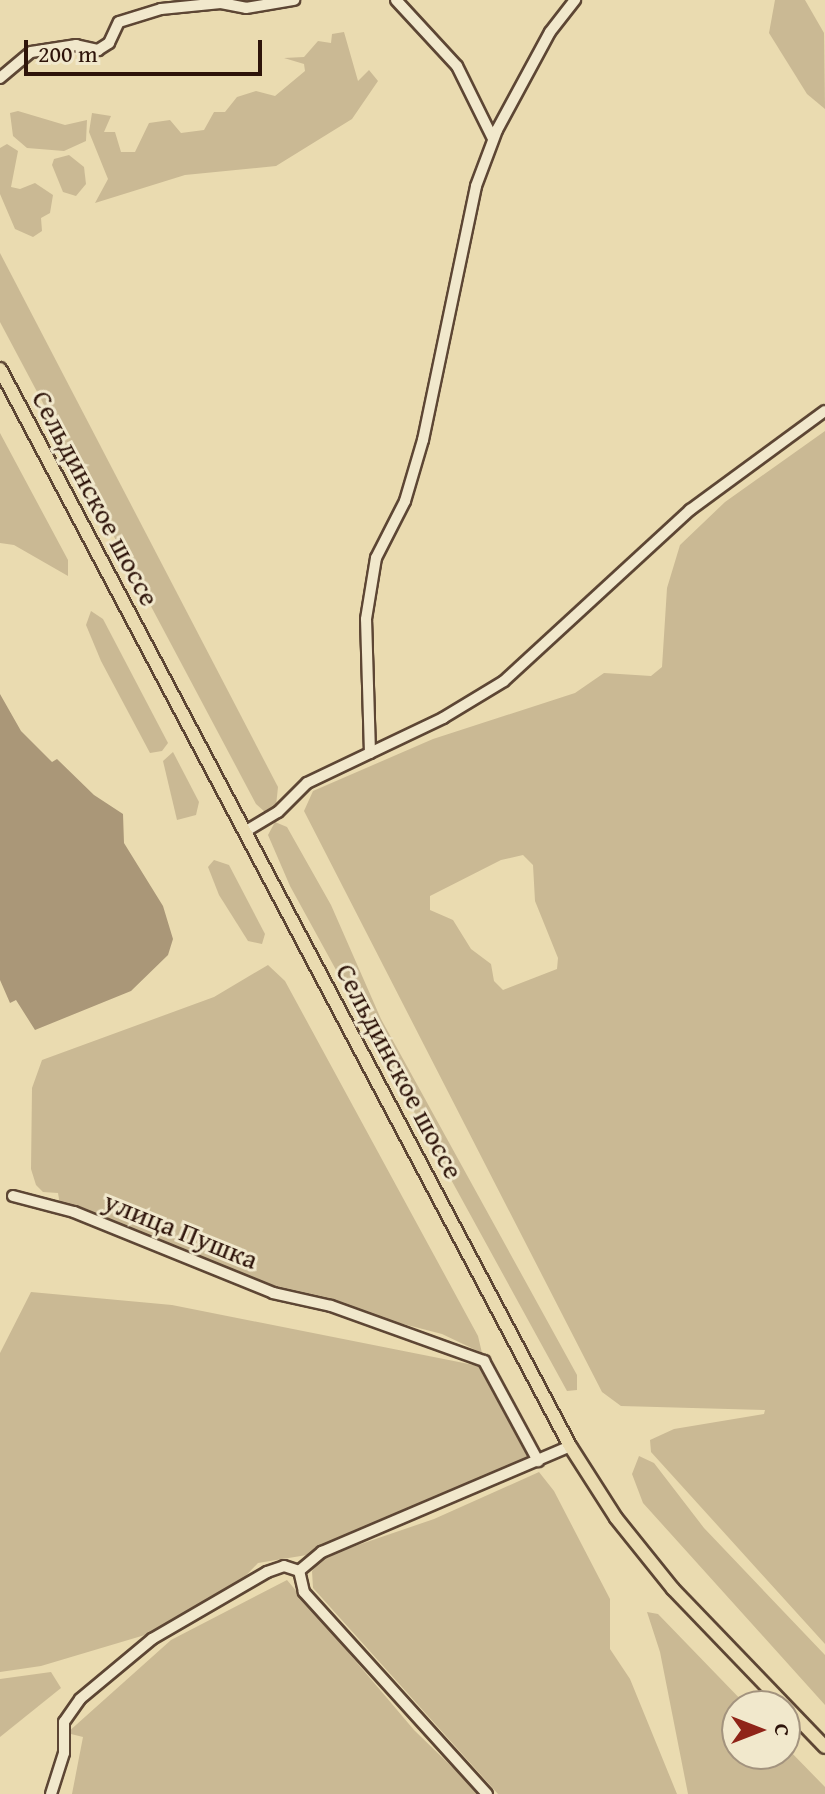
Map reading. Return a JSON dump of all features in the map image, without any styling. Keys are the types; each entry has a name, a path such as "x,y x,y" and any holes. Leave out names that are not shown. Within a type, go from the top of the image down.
{"main road":[{"name":"Сельдинское шоссе","path":"0,369 570,1446 629,1543 825,1747"}],"street":[{"path":"0,78 31,52 76,45 98,50 109,43 119,22 161,9 221,3 246,8 294,0"},
{"path":"396,0 457,66 493,141"},
{"path":"370,753 366,619 376,558 405,501 423,440 473,201 493,141 550,32 575,0"},
{"path":"246,831 278,812 307,783 504,681 690,510 825,411"},
{"name":"улица Пушка","path":"13,1196 74,1212 273,1293 331,1306 484,1361 538,1461"},
{"path":"299,1571 322,1552 570,1446"},
{"path":"51,1794 64,1753 64,1722 80,1699 165,1631 267,1572 284,1566 299,1571"},
{"path":"299,1571 304,1592 487,1794"}],"shaded area":[{"path":"775,0 805,0 824,33 825,109 807,94 769,33"},
{"path":"344,32 358,81 369,70 378,81 352,119 276,166 185,175 95,203 108,179 89,132 92,113 111,116 104,132 115,132 121,152 135,152 149,123 170,120 181,133 204,130 214,112 225,112 237,97 256,91 275,96 305,71 304,64 284,58 304,57 318,41 331,43 332,34"},
{"path":"18,111 65,125 87,120 86,141 64,151 27,148 13,136 10,113"},
{"path":"7,144 18,151 11,187 20,189 35,183 53,195 50,213 41,218 42,231 33,237 15,229 0,194 0,148"},
{"path":"69,155 84,167 86,184 76,196 63,192 52,165 54,159"},
{"path":"0,253 278,787 276,806 265,812 256,804 0,322"},
{"path":"825,431 825,1644 651,1452 650,1440 674,1429 764,1414 765,1410 621,1406 602,1392 304,811 313,791 433,739 575,693 604,673 651,676 662,667 667,588 680,545 725,502","holes":["523,855 533,865 535,901 558,958 557,969 503,990 494,981 491,964 471,949 453,920 430,910 430,896 501,860"]},
{"path":"0,433 68,560 68,576 14,545 0,543"},
{"path":"91,611 103,619 168,743 162,751 150,753 101,661 86,625"},
{"path":"0,694 21,731 52,762 57,759 94,795 123,814 124,843 163,906 173,939 168,955 131,991 35,1030 16,1000 10,1003 0,980"},
{"path":"173,752 199,802 196,815 177,820 163,761"},
{"path":"275,822 287,827 331,905 381,1019 577,1375 577,1390 567,1391 290,886 268,835"},
{"path":"214,860 229,865 265,934 262,944 248,941 219,895 208,867"},
{"path":"268,965 285,981 478,1336 482,1353 442,1334 275,1291 60,1205 58,1193 43,1192 36,1185 31,1169 32,1088 42,1060 214,997"},
{"path":"31,1292 172,1305 484,1367 534,1459 313,1554 258,1563 234,1588 155,1632 41,1666 0,1672 0,1353"},
{"path":"639,1456 654,1463 704,1528 825,1655 825,1705 643,1503 632,1474"},
{"path":"539,1472 554,1491 610,1599 610,1649 630,1679 677,1794 498,1794 313,1588 312,1571 323,1557 434,1519"},
{"path":"287,1580 414,1730 480,1794 72,1794 83,1737 67,1733 171,1640"},
{"path":"647,1612 658,1614 732,1690 721,1690 721,1770 801,1770 801,1762 825,1787 825,1794 688,1794 660,1652"},
{"path":"51,1672 61,1688 0,1737 0,1679"}]}
